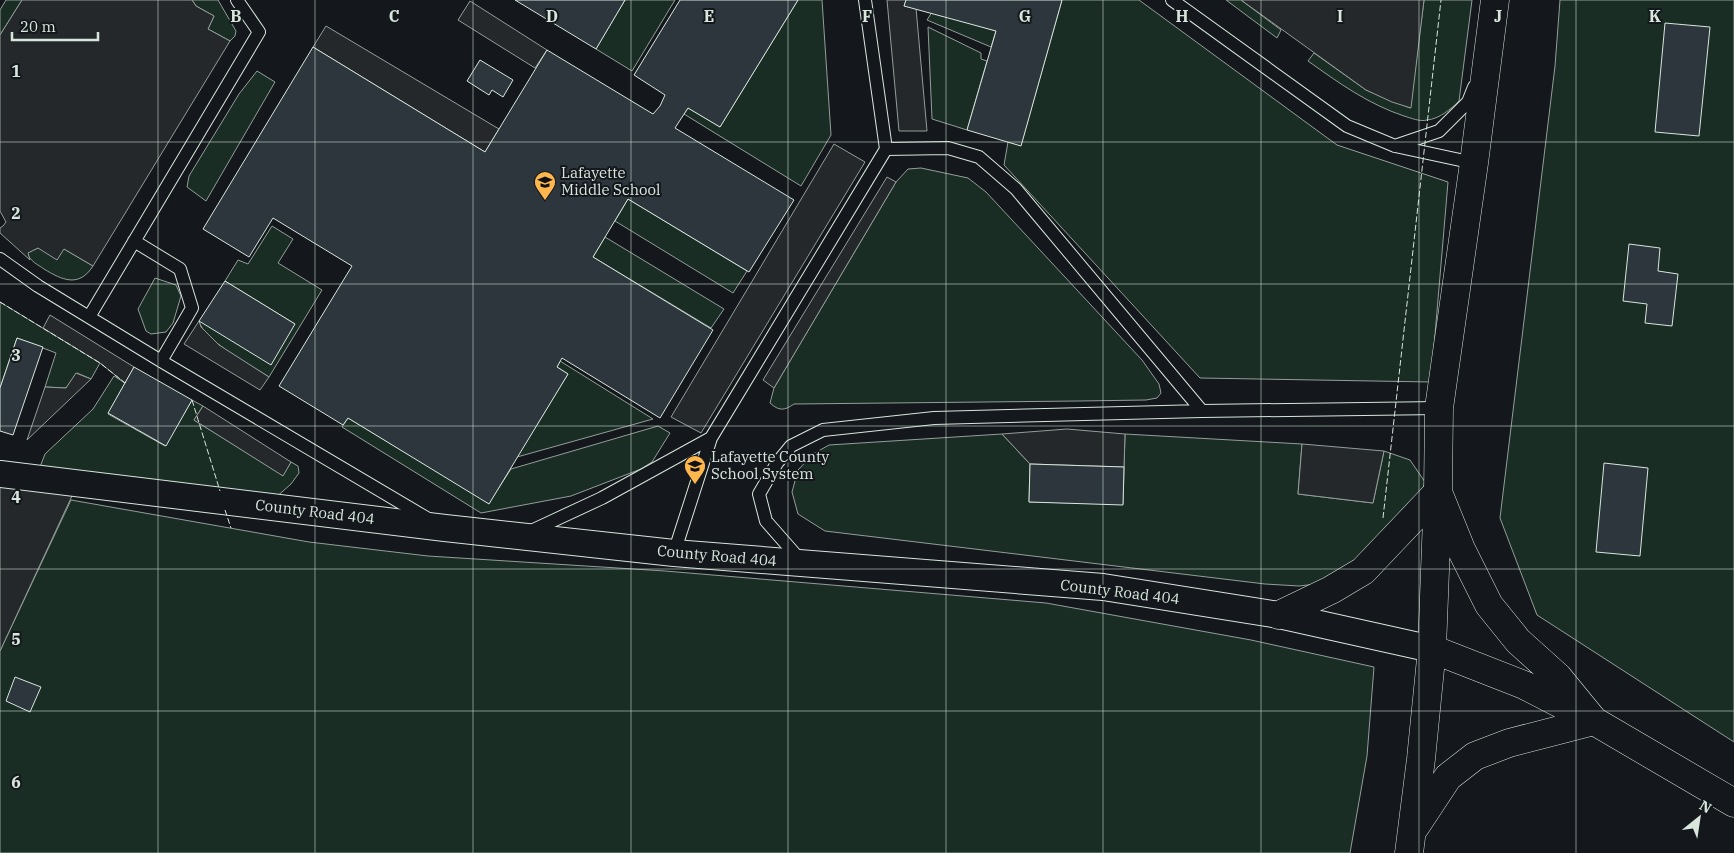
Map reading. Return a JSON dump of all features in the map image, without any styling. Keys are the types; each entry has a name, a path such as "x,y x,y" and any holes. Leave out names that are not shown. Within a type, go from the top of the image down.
{"main road":[{"path":"1411,842 1432,649 1439,408 1495,0"},
{"path":"1279,615 1331,590 1363,571 1438,492"},
{"path":"1438,492 1461,549 1489,604 1518,641 1558,677 1594,721"},
{"path":"1432,649 1524,685 1594,721 1734,803"},
{"path":"1411,842 1448,777 1475,756 1509,743 1594,721"}],"street":[{"name":"County Road 404","path":"0,474 445,528 674,553 1103,587 1279,615 1432,649"}],"lane":[{"path":"89,317 259,32 238,0"},
{"path":"674,553 711,438 886,148 865,0"},
{"path":"1172,0 1347,126 1395,146 1474,163"},
{"path":"1395,146 1440,132 1468,102 1489,50"},
{"path":"886,148 948,148 980,157 1016,189 1202,411"},
{"path":"134,241 180,269 192,308 161,361"},
{"path":"0,259 161,361 445,528"},
{"path":"804,563 766,521 759,494 777,463 791,446 823,430 934,418 1202,411 1439,408"},
{"path":"520,536 602,498 711,438"}],"green space":[{"path":"6,0 22,0 0,35 0,10"},
{"path":"192,0 218,0 236,31 235,36 230,41 208,29 214,16 196,6"},
{"path":"625,0 675,0 632,71 596,49"},
{"path":"798,0 822,0 831,135 801,186 684,114 688,108 720,127"},
{"path":"1062,0 1139,0 1337,145 1448,182 1431,382 1200,378 1004,165 1008,142 1021,145"},
{"path":"1226,0 1241,0 1281,30 1277,38"},
{"path":"1424,0 1472,0 1459,101 1440,116 1421,120 1391,111 1354,92 1308,61 1314,53 1366,90 1410,108"},
{"path":"1560,0 1734,0 1734,742 1537,615 1500,518 1555,66"},
{"path":"932,12 996,31 991,47 927,20"},
{"path":"928,27 981,53 981,59 987,61 967,130 932,119"},
{"path":"257,71 275,82 206,201 187,187 189,176 239,94"},
{"path":"921,168 968,178 986,192 1142,360 1159,384 1161,393 1157,398 1146,400 794,404 782,409 776,408 770,403 774,388 896,182 908,169"},
{"path":"628,199 747,271 733,293 615,221"},
{"path":"272,226 293,239 278,263 322,290 269,377 218,344 202,328 199,321 295,324 225,281 238,260 248,264"},
{"path":"605,237 724,309 711,328 593,257"},
{"path":"38,248 64,249 93,266 88,273 76,280 64,279 44,269 30,259 27,253"},
{"path":"155,278 176,285 181,296 173,323 166,332 151,334 146,331 138,309"},
{"path":"0,302 100,363 91,379 77,373 66,388 45,387 56,353 17,338 0,388"},
{"path":"560,361 653,419 517,457 568,374 557,367"},
{"path":"114,376 125,383 108,414 165,446 192,400 203,406 194,420 283,475 291,462 298,466 299,473 291,484 274,499 40,467 45,454 93,409"},
{"path":"348,418 489,503 511,469 658,426 670,433 652,462 641,469 571,496 481,513 342,427"},
{"path":"1002,434 1030,464 1029,502 1123,504 1125,434 1302,444 1298,494 1373,503 1384,451 1410,460 1425,482 1420,497 1356,563 1325,583 1299,586 1265,584 825,531 798,514 792,492 798,470 813,454 829,445"},
{"path":"71,500 309,542 428,556 665,571 1046,603 1251,640 1374,667 1367,756 1350,853 0,853 0,651"}],"shaded area":[{"path":"22,0 192,0 196,6 214,16 208,29 230,41 93,266 64,249 57,260 38,248 28,253 30,260 0,233 0,228 6,222 0,211 0,35"},
{"path":"887,0 906,0 904,6 916,8 927,131 899,131"},
{"path":"1241,0 1424,0 1411,108 1366,90"},
{"path":"470,1 547,50 535,68 458,20"},
{"path":"326,26 499,129 485,152 313,47"},
{"path":"834,144 865,162 701,433 671,417"},
{"path":"887,177 896,182 774,388 763,380"},
{"path":"50,315 134,367 125,383 100,363 43,328"},
{"path":"199,321 201,327 219,345 269,377 260,390 184,344"},
{"path":"76,373 91,379 27,440 45,387 66,388"},
{"path":"203,406 291,462 283,476 194,420"},
{"path":"1067,429 1125,434 1124,467 1030,464 1002,434"},
{"path":"1302,444 1384,451 1373,503 1298,494"},
{"path":"0,474 78,483 0,651"}],"building":[{"path":"515,0 625,0 596,49"},
{"path":"680,0 798,0 720,127 688,108 675,128 794,200 749,272 628,199 593,257 713,330 660,418 562,358 557,367 568,374 489,504 348,418 343,425 279,386 352,266 273,218 249,257 203,229 313,47 485,152 547,50 653,114 660,106 665,95 634,75"},
{"path":"906,0 1062,0 1021,146 967,130 996,31 904,6"},
{"path":"1665,23 1710,27 1699,136 1655,132"},
{"path":"480,60 513,80 503,97 492,90 489,95 467,81"},
{"path":"1629,244 1660,248 1658,271 1678,274 1672,326 1645,323 1647,304 1623,301"},
{"path":"225,281 295,324 271,365 199,321"},
{"path":"17,338 43,347 13,435 0,431 0,388"},
{"path":"134,367 192,400 166,446 108,413"},
{"path":"1604,463 1648,468 1640,556 1596,552"},
{"path":"1030,464 1124,467 1123,505 1029,502"},
{"path":"15,677 41,687 30,712 6,701"}],"fence":[{"path":"1383,518 1441,0"},
{"path":"0,302 100,363 125,383 127,380"},
{"path":"192,400 220,491"},
{"path":"225,510 231,528"}],"place":[{"name":"Lafayette Middle School","path":"545,201"},
{"name":"Lafayette County School System","path":"695,485"}]}
